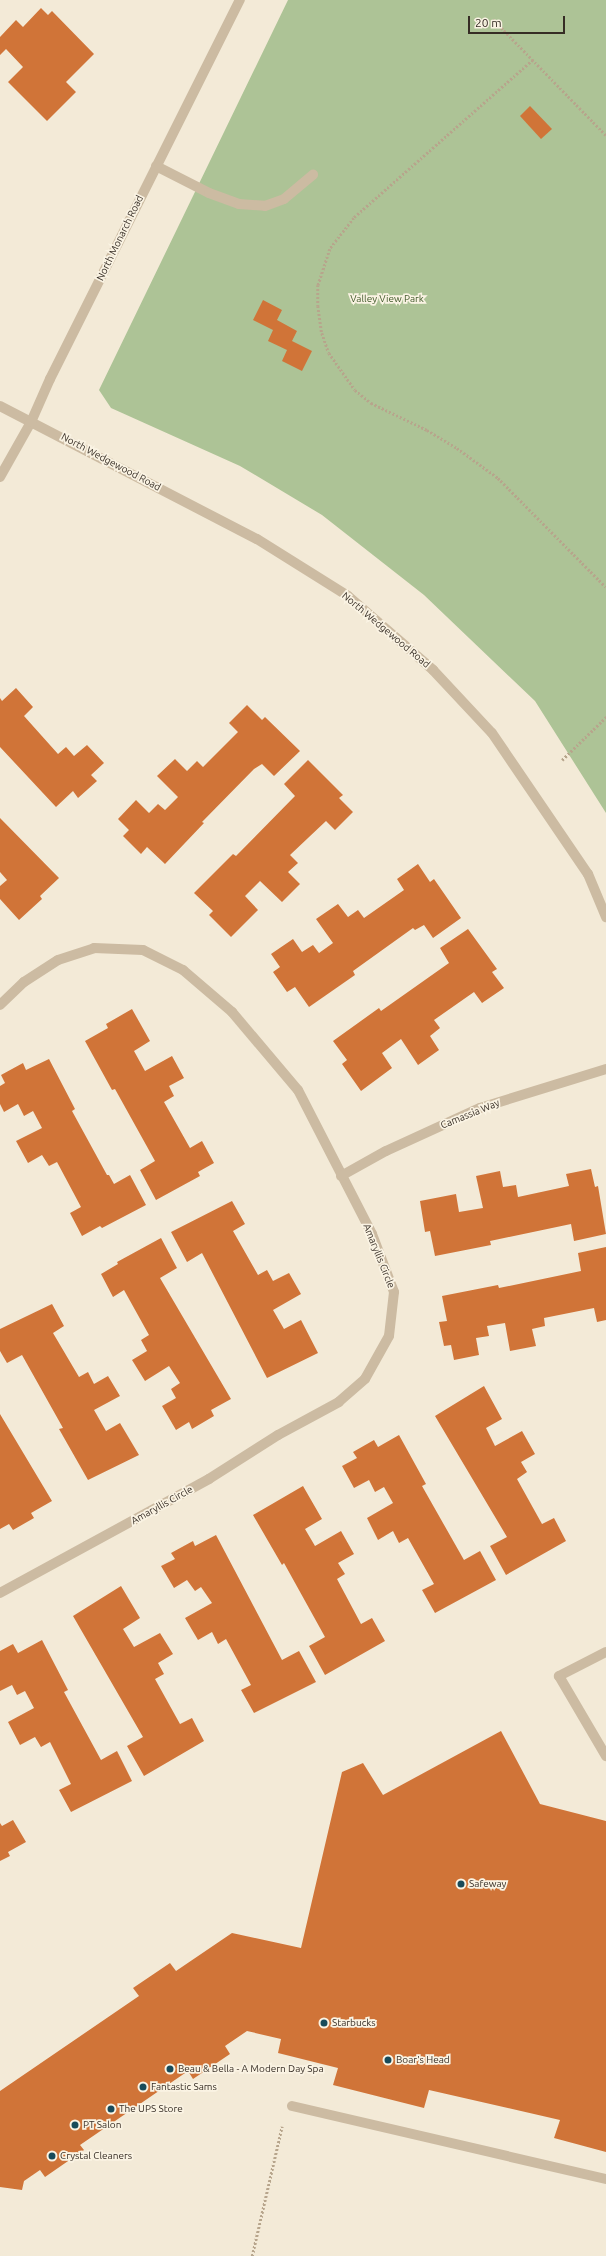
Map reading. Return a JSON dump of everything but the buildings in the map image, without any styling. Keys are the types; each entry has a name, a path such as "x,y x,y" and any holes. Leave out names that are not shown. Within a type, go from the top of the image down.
{"street":[{"name":"North Monarch Road","path":"0,477 31,422 156,166 240,0"},
{"path":"156,166 239,204 265,206 284,199 312,175"},
{"name":"North Wedgewood Road","path":"0,406 257,539 359,606 433,670 492,733 588,874 606,917"},
{"name":"Amaryllis Circle","path":"0,1005 24,982 58,960 94,948 143,950 184,970 232,1012 298,1090 372,1234 394,1292 389,1336 365,1380 339,1402 278,1436 209,1480 0,1593"},
{"name":"Camassia Way","path":"341,1176 386,1151 480,1108 606,1069"},
{"path":"606,1652 560,1676 606,1756"},
{"path":"292,2106 606,2179"}],"path":[{"path":"493,19 606,135"},
{"path":"533,60 354,218 330,249 318,285 318,306 322,333 329,353 355,390 371,403 457,448 498,478 606,587"},
{"path":"562,760 606,717"},
{"path":"252,2256 283,2122"}],"green space":[{"name":"Valley View Park","path":"288,0 606,0 606,813 535,701 424,595 322,515 240,466 111,408 99,390"}],"place":[{"name":"Safeway","path":"461,1884"},
{"name":"Starbucks","path":"324,2023"},
{"name":"Boar's Head","path":"388,2060"},
{"name":"Beau & Bella - A Modern Day Spa","path":"170,2069"},
{"name":"Fantastic Sams","path":"143,2087"},
{"name":"The UPS Store","path":"111,2109"},
{"name":"PT Salon","path":"75,2125"},
{"name":"Crystal Cleaners","path":"52,2156"}]}
